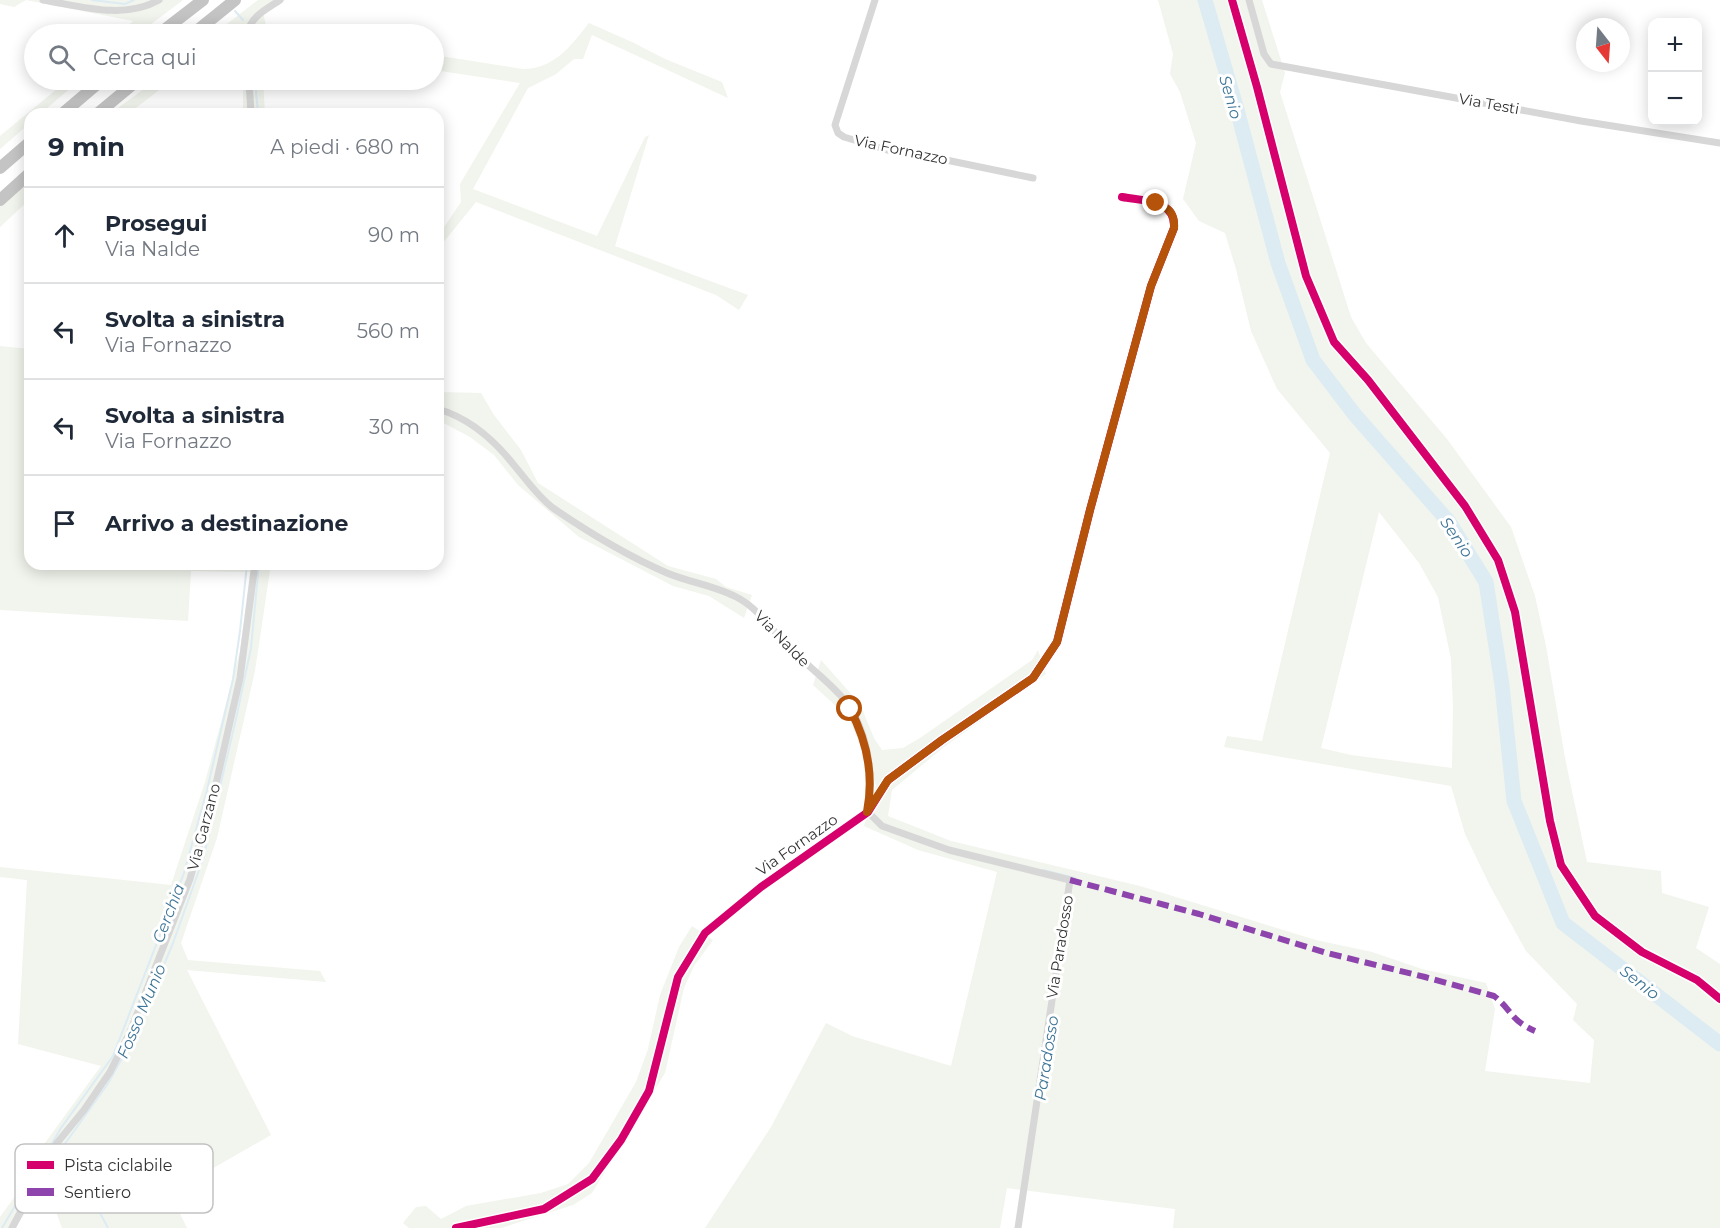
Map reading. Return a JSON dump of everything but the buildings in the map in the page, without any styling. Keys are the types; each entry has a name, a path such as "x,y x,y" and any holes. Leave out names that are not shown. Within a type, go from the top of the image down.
{"highway":[{"path":"172,24 203,0"},
{"path":"205,24 235,0"},
{"path":"69,108 90,90"},
{"path":"104,108 126,90"},
{"path":"0,168 24,147"},
{"path":"0,200 24,178"}],"street":[{"path":"43,0 107,10 122,10 141,7 159,0"},
{"path":"249,24 261,12 280,0"},
{"name":"Via Fornazzo","path":"875,0 835,125 838,133 844,137 887,150 1033,178"},
{"name":"Via Testi","path":"1249,0 1264,54 1271,64 1581,121 1720,143"},
{"path":"250,90 251,108"},
{"name":"Via Fornazzo","path":"456,1228 544,1209 592,1179 621,1140 649,1091 678,977 705,933 761,887 867,812 888,780 1033,678 1057,642 1151,286 1174,228 1171,211 1164,206 1122,197"},
{"name":"Via Nalde","path":"444,411 455,414 489,438 534,490 551,506 575,523 648,564 735,597 752,608 805,664 843,698 850,709 860,727 866,745 870,795 867,812"},
{"name":"Via Garzano","path":"56,1144 84,1110 110,1072 130,1032 190,879 213,797 240,678 254,570"},
{"name":"Via Paradosso","path":"867,812 882,826 949,850 1070,880 1018,1228"},
{"name":"Via Garzano","path":"12,1228 20,1213"}],"shaded area":[{"path":"0,0 26,0 14,7 0,4"},
{"path":"26,0 183,0 151,24 130,24 133,21"},
{"path":"258,0 285,0 263,13 266,24 227,24"},
{"path":"1158,0 1262,0 1285,73 1280,92 1351,317 1366,343 1447,439 1511,527 1535,596 1587,862 1661,871 1662,893 1709,907 1696,948 1720,964 1720,1228 1173,1228 1175,1209 1007,1188 1000,1228 705,1228 771,1127 826,1023 852,1036 951,1066 997,872 918,850 864,826 876,785 849,718 813,685 821,660 860,704 874,738 882,750 903,748 920,738 1032,660 1038,650 1046,674 944,747 892,790 888,816 951,841 1140,886 1316,940 1372,952 1422,969 1486,983 1495,1009 1485,1071 1590,1083 1594,1040 1573,1020 1577,1004 1526,951 1490,886 1465,834 1451,786 1224,747 1227,736 1262,741 1330,453 1277,389 1251,331 1225,233 1199,221 1183,199 1196,143 1180,92 1170,74 1173,54","holes":["1379,512 1419,563 1438,597 1451,659 1452,768 1351,755 1321,748"]},
{"path":"589,23 665,59 722,82 728,98 592,35 583,59 574,59 556,74 528,88 473,189 597,236 645,137 649,135 615,246 748,295 739,310 716,295 476,202 444,242 444,227 461,202 460,184 520,83 444,72 444,57 523,69 534,68 553,61"},
{"path":"56,90 68,90 47,108 34,108"},
{"path":"142,90 159,90 136,108 118,108"},
{"path":"243,90 264,90 265,108 243,108"},
{"path":"24,116 24,128 0,149 0,136"},
{"path":"24,182 24,205 0,227 0,204"},
{"path":"0,346 24,348 24,570 270,570 255,671 217,838 181,943 188,960 320,971 326,982 187,970 271,1135 213,1168 213,1144 44,1144 101,1066 18,1044 27,880 0,877 0,867 171,885 205,782 240,651 250,572 191,571 188,621 0,610"},
{"path":"444,392 481,393 494,415 521,450 538,483 668,566 716,579 726,587 752,595 744,618 709,596 673,586 579,537 518,485 494,455 470,437 444,423"},
{"path":"692,926 713,940 694,966 684,988 665,1073 592,1193 573,1205 501,1228 409,1228 403,1223 416,1207 426,1206 441,1219 466,1206 541,1193 568,1184 589,1163 636,1082 648,1049 660,995 679,947"},
{"path":"15,1195 15,1213 25,1213 16,1228 0,1228 0,1217"},
{"path":"56,1213 180,1213 187,1228 62,1228"}],"waterway":[{"path":"92,0 125,4 134,0"},
{"name":"Senio","path":"1205,0 1278,263 1313,360 1355,415 1449,522 1486,582 1502,685 1514,801 1563,923 1720,1044"},
{"path":"235,11 243,20"},
{"path":"256,90 257,108"},
{"name":"Cerchia","path":"52,1144 113,1056 184,873 207,790 233,679 246,570"},
{"name":"Fosso Munio","path":"65,1144 107,1085 134,1037 173,943 203,859 251,648 258,570"},
{"name":"Paradosso","path":"1043,870 1075,878"},
{"name":"Cerchia","path":"2,1228 15,1206"},
{"name":"Fosso Munio","path":"100,1213 108,1228"}],"marked path":[{"path":"1070,880 1199,914 1327,953 1494,996 1516,1019 1535,1031"}],"cycle path":[{"path":"1232,0 1306,276 1334,342 1368,380 1465,506 1498,560 1515,612 1550,821 1561,865 1595,916 1642,952 1697,980 1720,999"},
{"path":"456,1228 544,1209 592,1179 621,1140 649,1091 678,977 705,933 761,887 868,812 888,780 1033,678 1057,642 1151,286 1174,228 1170,211 1164,207 1157,203 1122,197"}],"route":[{"path":"850,709 860,727 866,745 870,795 867,812 888,780 1033,678 1057,642 1151,286 1174,228 1171,211 1156,203"}]}
